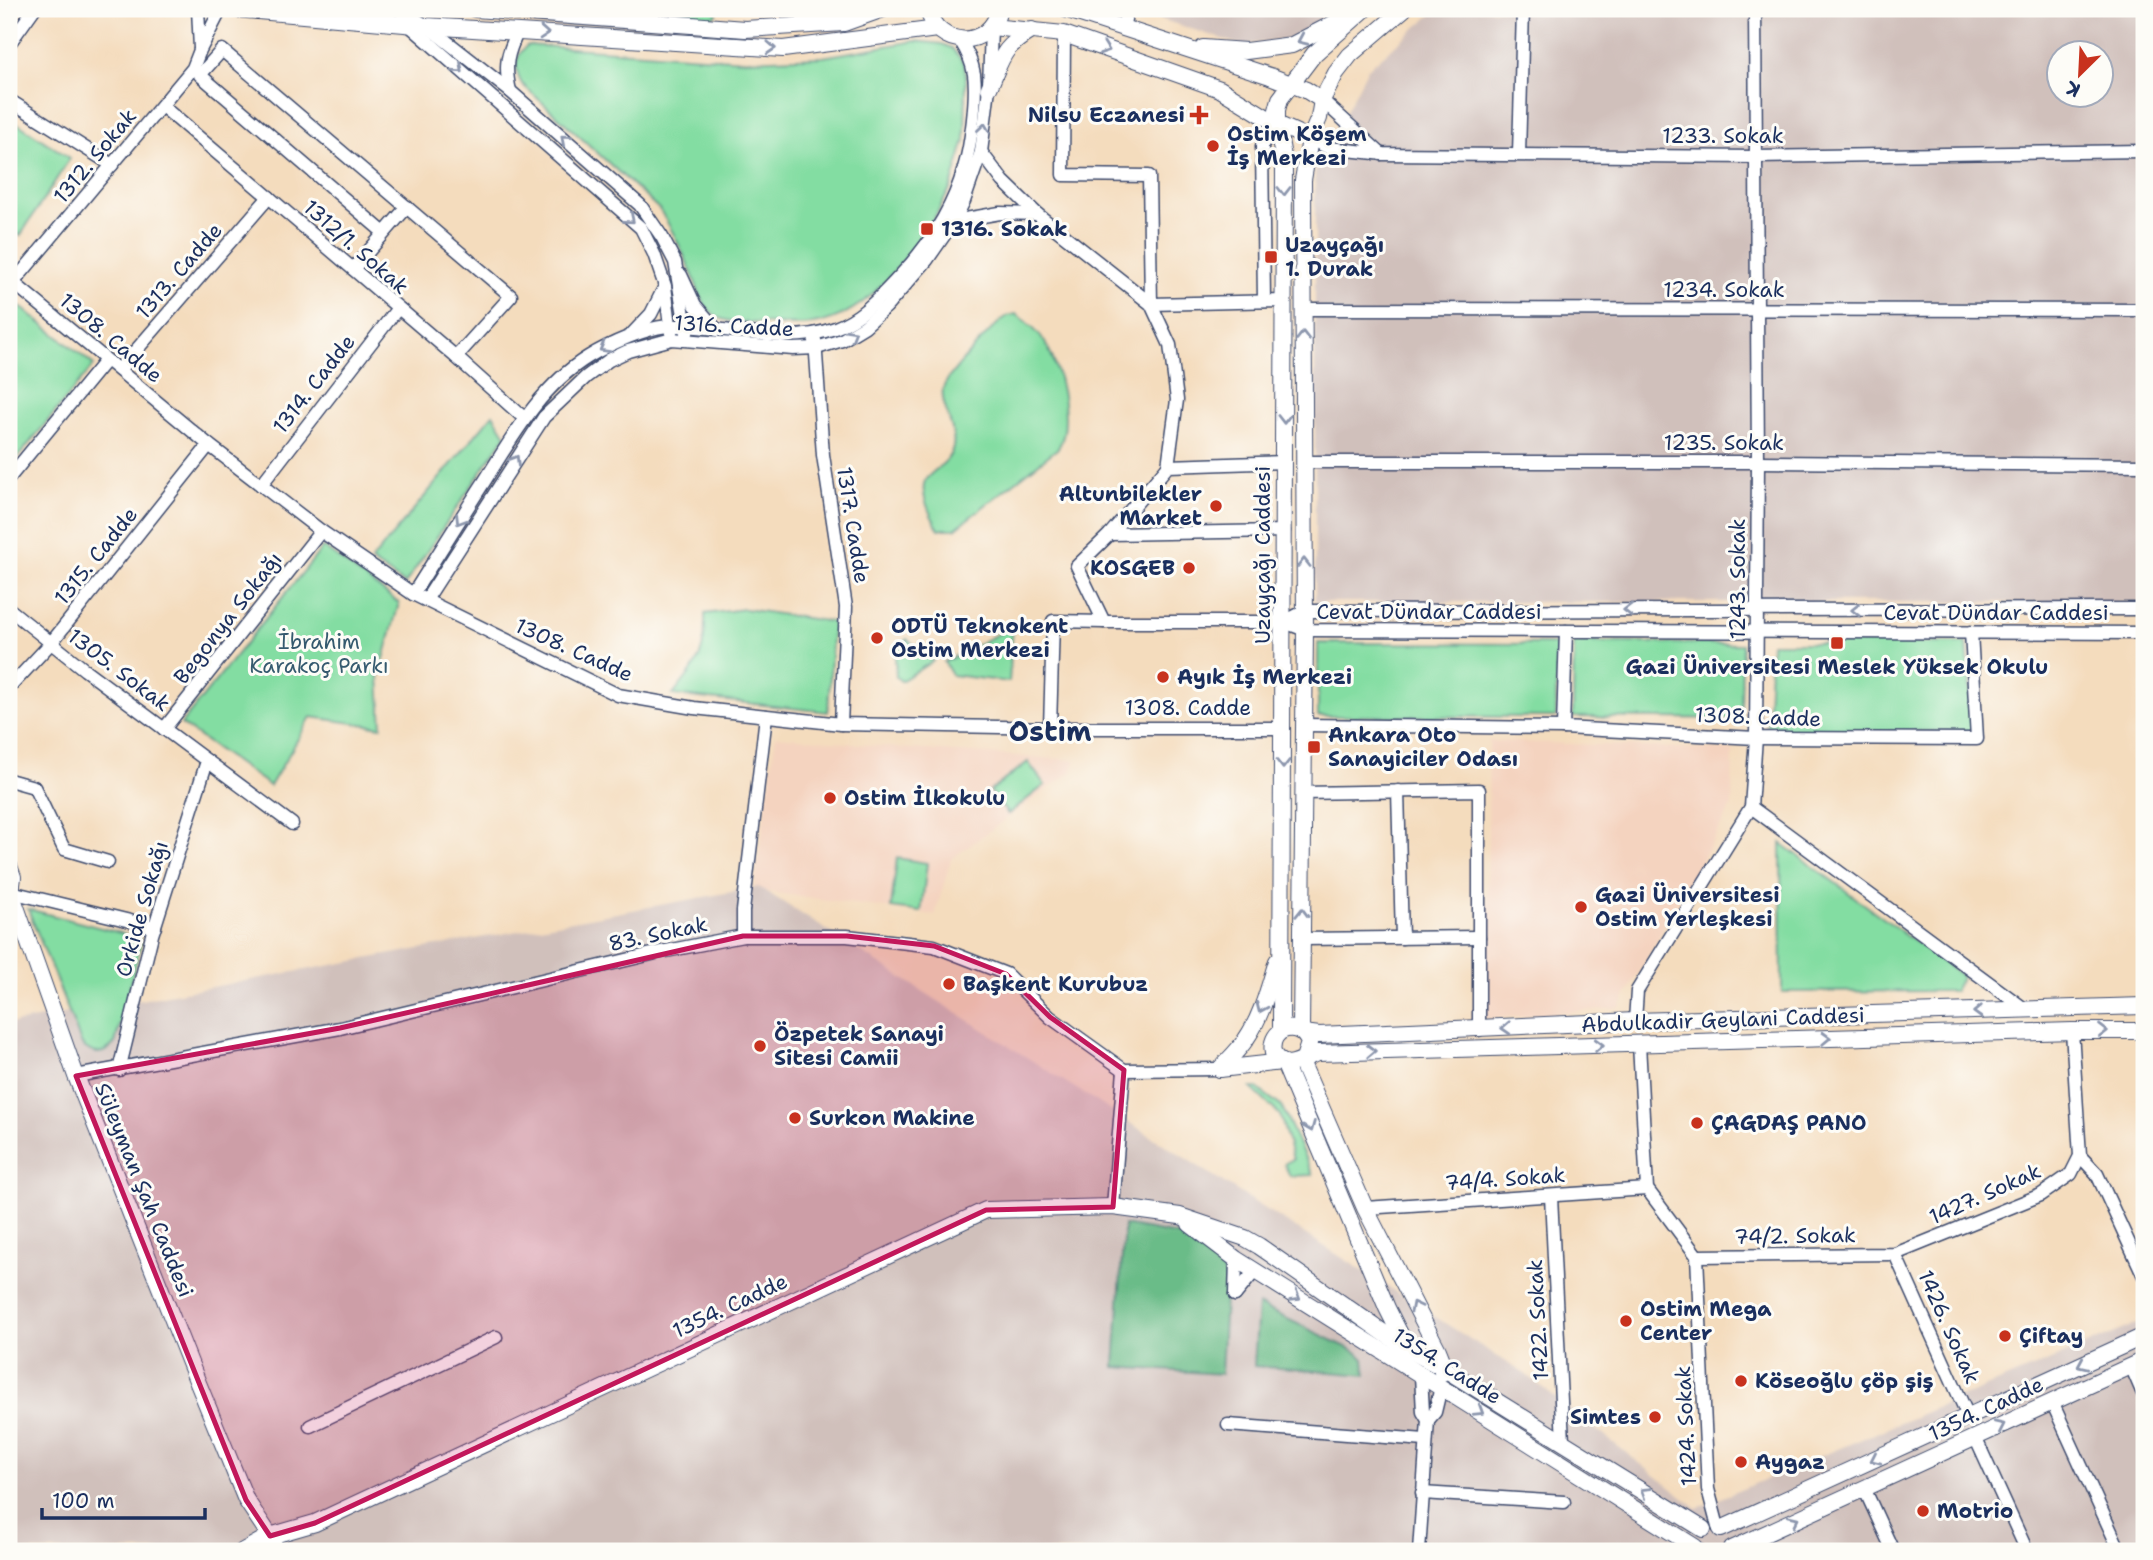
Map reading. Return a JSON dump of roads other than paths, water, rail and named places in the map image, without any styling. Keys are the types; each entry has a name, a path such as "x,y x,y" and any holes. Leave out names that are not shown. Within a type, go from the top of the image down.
{"main road":[{"path":"234,9 428,26 783,49 937,29"},
{"path":"475,9 745,29 844,23 883,9"},
{"path":"928,9 937,29 944,35 960,40 977,37 991,27 999,9"},
{"path":"1065,9 1292,84 1322,100 1336,73 1350,55 1404,9"},
{"path":"1176,46 1246,51 1292,45 1364,9"},
{"path":"1277,124 1280,99 1314,54 1364,9"},
{"path":"991,27 1065,34 1220,89 1277,124 1310,139"},
{"path":"989,88 1004,51 1032,30"},
{"name":"Uzayçağı Caddesi","path":"1302,1032 1305,631 1303,180 1310,139 1319,118 1322,100"},
{"name":"Uzayçağı Caddesi","path":"1277,124 1284,162 1282,944 1278,1032"},
{"name":"Süleyman Şah Caddesi","path":"9,866 13,877 10,889 76,1076 246,1500"},
{"path":"1220,1069 1246,1040 1256,1022 1265,1002 1282,944"},
{"name":"Abdulkadir Geylani Caddesi","path":"1302,1032 1319,1035 1635,1021 2144,1006"},
{"path":"2071,1009 2072,1031"},
{"path":"1635,1021 1639,1044"},
{"path":"1220,1069 1278,1032 1294,1028 1302,1032 1309,1048 1302,1060"},
{"name":"Abdulkadir Geylani Caddesi","path":"1302,1060 1317,1053 2144,1031"},
{"path":"1278,1032 1273,1039 1273,1052 1283,1063 1377,1286 1421,1375"},
{"path":"1220,1069 1302,1060"},
{"path":"1302,1060 1365,1208 1438,1350 1443,1368 1441,1387"},
{"name":"1354. Cadde","path":"251,1549 270,1536 315,1523 986,1210 1113,1207 1180,1216 1245,1238 1408,1349 1563,1442 1712,1528 1728,1534 1731,1550 2137,1363"},
{"name":"1354. Cadde","path":"1180,1216 1236,1259 1695,1549 1697,1537 1712,1528 2144,1336"},
{"path":"1236,1259 1245,1238"},
{"path":"1255,1271 1265,1251"},
{"path":"1354,1310 1367,1305 1373,1299 1377,1286"},
{"path":"246,1500 278,1551"},
{"path":"246,1500 251,1549"},
{"name":"1354. Cadde","path":"278,1551 315,1523"}],"street":[{"path":"9,44 34,9"},
{"path":"198,9 200,50"},
{"name":"1312. Sokak","path":"11,281 193,68 221,9"},
{"path":"396,9 408,24 640,228 654,254 665,286 672,339"},
{"path":"396,9 428,26 510,91 640,205 662,237 695,304 717,330"},
{"path":"1124,29 1127,9"},
{"path":"1519,154 1523,9"},
{"name":"1243. Sokak","path":"1751,807 1756,738 1758,462 1755,9"},
{"name":"1316. Cadde","path":"426,600 544,417 609,359 672,339 793,349 817,348 842,340 865,326 886,307 927,260 954,221 964,201 981,152 989,88 991,27"},
{"path":"510,91 506,59 518,31"},
{"path":"1065,34 1063,175 1149,176 1151,304 1170,345 1177,401 1168,466 1110,534 1077,566 1104,622"},
{"name":"1316. Cadde","path":"413,594 524,418 562,376 596,352 614,342 669,325 789,335 814,333 852,321 871,306 915,260 957,194 970,148 974,75 970,55 960,40"},
{"path":"383,232 200,75 222,50 511,296 456,357"},
{"path":"9,100 112,165"},
{"path":"1322,100 1381,154"},
{"name":"1312/1. Sokak","path":"162,106 524,418"},
{"path":"1264,302 1262,146 1277,124"},
{"name":"1233. Sokak","path":"1310,139 1329,148 1381,154 1756,157 2144,151"},
{"path":"981,152 1003,181 1037,214 1151,304 1284,301"},
{"name":"1313. Cadde","path":"119,370 269,197"},
{"path":"353,269 407,207"},
{"path":"954,221 1000,213 1037,214"},
{"path":"675,262 688,340"},
{"name":"1308. Cadde","path":"11,281 209,445 321,531 413,594 618,695 694,708 841,724 1050,728 1283,728"},
{"path":"628,338 651,314 665,286"},
{"name":"1314. Cadde","path":"261,485 398,308"},
{"name":"1234. Sokak","path":"1303,309 2144,310"},
{"name":"1317. Cadde","path":"814,333 823,455 846,607 841,724"},
{"path":"9,478 106,359"},
{"name":"1315. Cadde","path":"9,688 51,643 209,445"},
{"path":"1168,466 1283,462"},
{"name":"1235. Sokak","path":"1304,462 2144,465"},
{"name":"Begonya Sokağı","path":"164,729 321,531"},
{"path":"1110,534 1284,531"},
{"name":"1305. Sokak","path":"9,609 292,824"},
{"name":"Cevat Dündar Caddesi","path":"1284,622 1305,611 2144,609"},
{"path":"1050,728 1053,621 1284,622"},
{"name":"Cevat Dündar Caddesi","path":"1284,622 1305,631 2144,633"},
{"path":"1563,728 1566,631"},
{"name":"1308. Cadde","path":"1304,725 1563,728 1756,738 1978,739 1971,632"},
{"path":"743,936 743,911 766,716"},
{"name":"Orkide Sokağı","path":"119,1070 155,927 207,761"},
{"path":"9,780 34,787 64,849 108,862"},
{"path":"1303,793 1479,790 1479,1030"},
{"path":"1398,791 1402,938"},
{"path":"1635,1021 1637,991 1751,807 2027,1011"},
{"path":"10,889 155,927"},
{"name":"83. Sokak","path":"76,1076 340,1028 656,953 743,936 847,936 934,946 1006,974 1050,1017 1124,1070"},
{"path":"1302,939 1479,937"},
{"path":"2072,1031 2080,1156 2096,1174 2144,1276"},
{"path":"1639,1044 1647,1189 1697,1256"},
{"path":"1113,1207 1124,1070 1220,1069"},
{"name":"1427. Sokak","path":"1895,1254 2041,1195 2071,1174 2080,1156"},
{"name":"74/4. Sokak","path":"1365,1208 1647,1189"},
{"name":"1422. Sokak","path":"1551,1196 1563,1442"},
{"name":"74/2. Sokak","path":"1697,1256 1895,1254"},
{"name":"1426. Sokak","path":"1895,1254 1968,1416"},
{"name":"1424. Sokak","path":"1697,1256 1712,1528"},
{"path":"1236,1259 1236,1295 1255,1271"},
{"path":"310,1426 496,1337"},
{"path":"2137,1363 2144,1396"},
{"path":"1421,1375 1423,1412 1428,1420"},
{"path":"1419,1551 1425,1440 1428,1420 1435,1412 1441,1387"},
{"path":"2052,1402 2120,1551"},
{"path":"1228,1425 1425,1440"},
{"path":"1975,1437 2027,1551"},
{"path":"1864,1488 1893,1551"},
{"path":"1422,1493 1564,1502"}],"place":[{"name":"Nilsu Eczanesi","path":"1199,115"},
{"name":"Ostim Köşem İş Merkezi","path":"1213,146"},
{"name":"1316. Sokak","path":"927,229"},
{"name":"Uzayçağı 1. Durak","path":"1271,257"},
{"name":"Altunbilekler Market","path":"1216,506"},
{"name":"KOSGEB","path":"1189,568"},
{"name":"ODTÜ Teknokent Ostim Merkezi","path":"877,638"},
{"name":"Gazi Üniversitesi Meslek Yüksek Okulu","path":"1837,643"},
{"name":"Ayık İş Merkezi","path":"1163,677"},
{"name":"Ankara Oto Sanayiciler Odası","path":"1314,747"},
{"name":"Ostim İlkokulu","path":"830,798"},
{"name":"Gazi Üniversitesi Ostim Yerleşkesi","path":"1581,907"},
{"name":"Başkent Kurubuz","path":"949,984"},
{"name":"Özpetek Sanayi Sitesi Camii","path":"760,1046"},
{"name":"Surkon Makine","path":"795,1118"},
{"name":"ÇAGDAŞ PANO","path":"1697,1123"},
{"name":"Ostim Mega Center","path":"1626,1321"},
{"name":"Çiftay","path":"2005,1336"},
{"name":"Köseoğlu çöp şiş","path":"1741,1381"},
{"name":"Simtes","path":"1655,1417"},
{"name":"Aygaz","path":"1741,1462"},
{"name":"Motrio","path":"1923,1511"}],"district":[{"name":"Ostim","path":"1050,731"}],"park label":[{"name":"İbrahim Karakoç Parkı","path":"319,654"}]}
